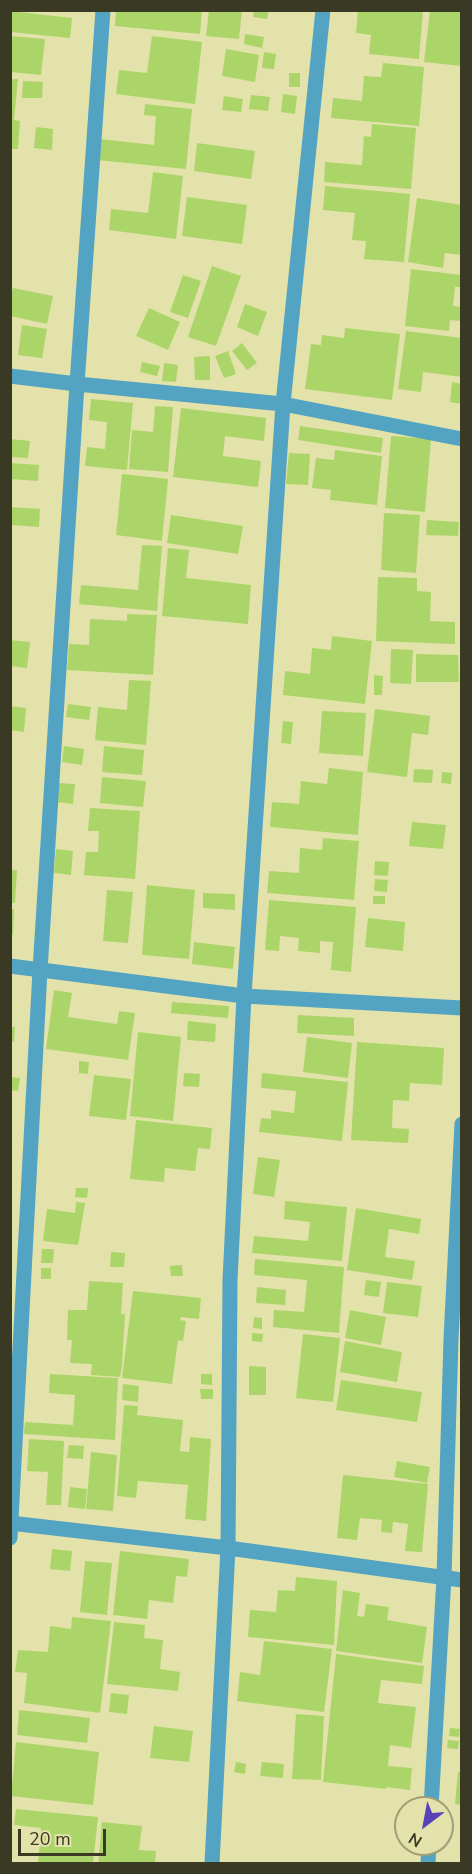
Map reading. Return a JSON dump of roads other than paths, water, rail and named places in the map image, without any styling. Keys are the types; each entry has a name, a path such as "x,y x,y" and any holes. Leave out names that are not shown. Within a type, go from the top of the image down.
{"street":[{"path":"10,1538 40,970 103,10"},
{"path":"216,1863 228,1548 230,1280 244,996 283,404 323,10"},
{"path":"10,376 283,404 462,439"},
{"path":"10,966 244,996 462,1008"},
{"path":"432,1796 444,1577 451,1339 462,1124"},
{"path":"11,1523 228,1548 462,1580"}]}
